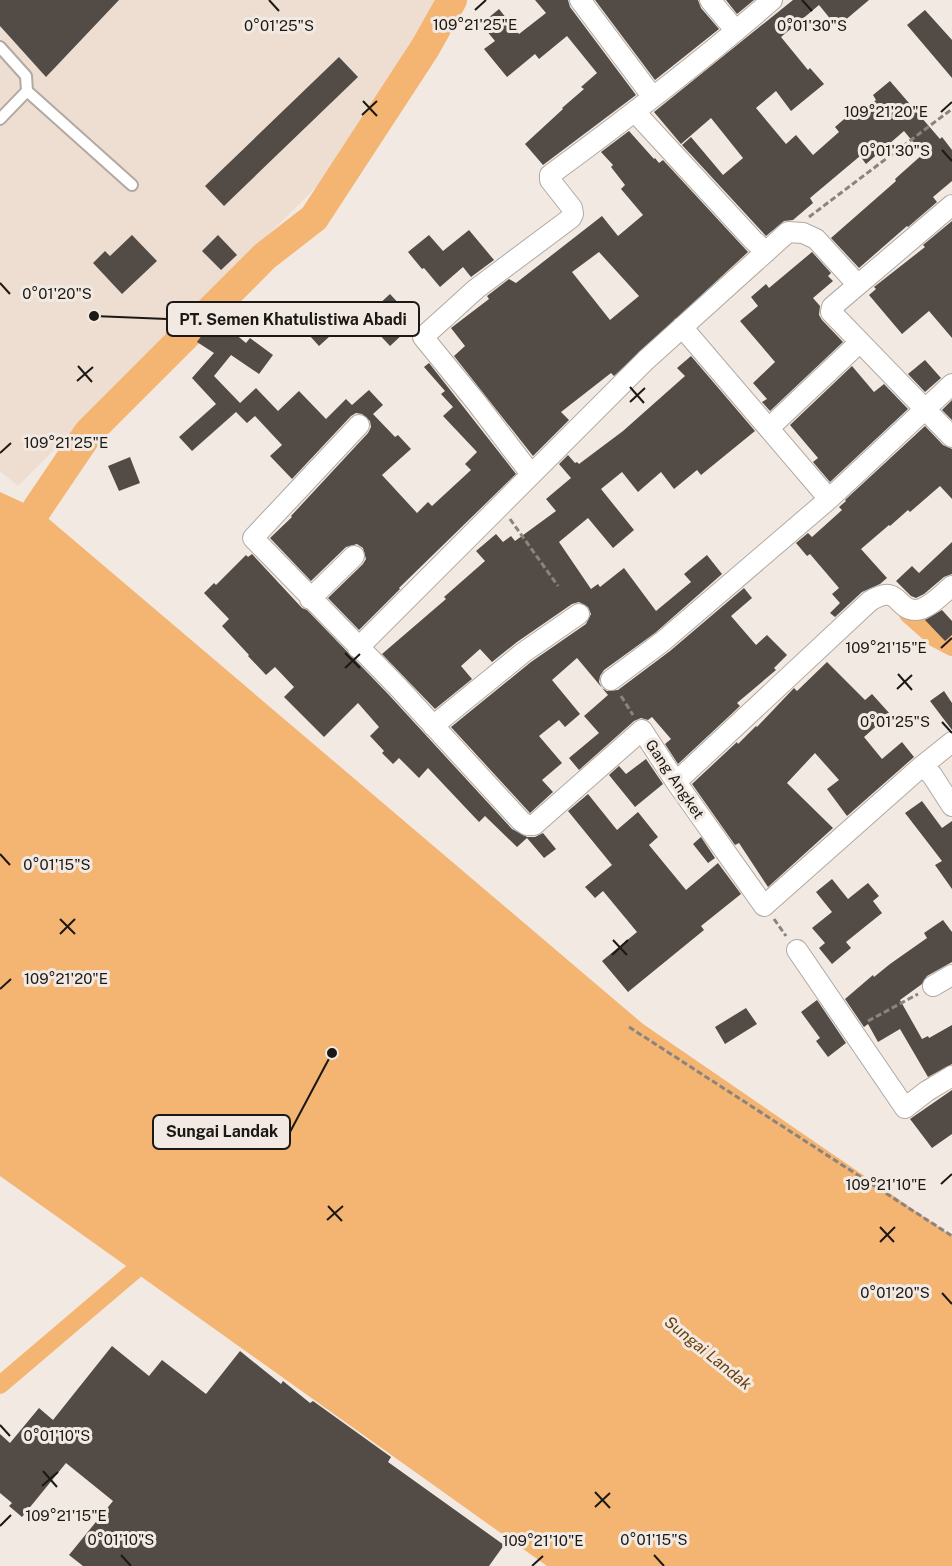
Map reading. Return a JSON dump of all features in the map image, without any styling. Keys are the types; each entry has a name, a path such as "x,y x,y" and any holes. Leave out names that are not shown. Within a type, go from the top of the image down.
{"street":[{"path":"580,0 652,96"},
{"path":"710,0 736,31"},
{"path":"531,474 477,402 423,337 476,289 571,218 572,208 550,180 550,175 635,112 772,0"},
{"path":"635,112 766,252"},
{"path":"952,205 858,284 832,307 831,312 952,437"},
{"path":"358,648 531,474 682,327 788,232 803,233 816,239 858,284"},
{"path":"682,327 829,498"},
{"path":"768,429 860,342"},
{"path":"611,680 662,642 829,498 927,410 952,384"},
{"name":"Gang Angket","path":"359,425 253,538 398,687 521,822 531,826 642,730 764,906 922,766"},
{"path":"310,598 354,556"},
{"path":"676,782 870,601 881,594 891,595 909,608 917,610 952,586"},
{"path":"433,726 524,652 579,614"},
{"path":"952,742 922,766 932,776 952,806"},
{"path":"797,950 905,1108 952,1076"},
{"path":"933,986 952,975"}],"lane":[{"path":"0,47 26,76 27,91 132,185"},
{"path":"0,119 27,91"}],"path":[{"path":"788,232 952,109"},
{"path":"500,505 558,586"},
{"path":"611,680 642,730"},
{"path":"862,1021 873,1020 933,986"},
{"path":"629,1027 952,1236"}],"shaded area":[{"path":"0,0 441,0 343,160 18,486 0,471"}],"water":[{"path":"0,492 37,509 643,1024 952,1236 952,1566 547,1566 0,1176"}],"building":[{"path":"0,0 119,0 46,77 0,26"},
{"path":"535,0 568,0 570,7 636,95 543,165 525,144 584,89 581,87 597,73 567,36 539,59 535,54 507,77 484,49 495,41 481,24 499,9 519,34 546,13"},
{"path":"595,0 698,0 701,8 719,29 655,80"},
{"path":"726,0 754,0 737,14"},
{"path":"793,0 869,0 837,27 819,5 781,37 808,70 810,68 824,84 791,111 776,91 756,108 786,144 796,135 813,155 839,132 835,127 850,114 854,119 876,100 873,95 890,81 952,150 952,181 933,197 937,202 859,268 831,238 923,154 904,131 866,164 860,156 810,198 813,203 793,220 784,221 766,236 682,145 691,137 723,175 743,158 711,118 681,144 654,112"},
{"path":"925,10 952,40 952,78 907,25"},
{"path":"339,57 358,77 224,206 205,186"},
{"path":"629,131 654,159 659,163 663,160 748,252 614,376 611,373 561,412 569,420 533,456 454,356 465,346 451,328 489,299 487,296 509,279 516,283 602,216 618,236 643,215 621,189 625,185 611,167 613,165 601,152","holes":["599,252 639,296 610,320 572,272"]},
{"path":"952,221 952,338 929,311 902,334 869,295 876,289 874,287 925,247 923,245"},
{"path":"469,230 494,260 471,277 463,267 440,287 408,252 429,235 443,251"},
{"path":"132,235 157,261 122,294 93,263 105,251 110,256"},
{"path":"218,235 237,255 221,270 202,251"},
{"path":"812,252 831,273 828,276 833,281 813,298 820,306 819,315 822,320 843,342 770,411 762,402 767,399 753,383 775,362 740,321 758,306 751,297 766,284 769,288"},
{"path":"390,294 416,322 390,346 364,318"},
{"path":"309,315 329,337 319,346 299,324"},
{"path":"215,317 246,343 250,338 273,355 259,374 231,355 214,376 240,403 256,388 278,411 299,391 326,419 346,399 352,405 369,390 383,405 373,414 395,437 398,435 411,449 382,475 417,513 428,502 432,506 471,470 465,464 477,452 443,416 453,407 441,394 445,391 424,367 429,363 516,474 359,630 328,598 363,564 366,559 363,548 357,544 346,547 311,581 270,538 368,433 371,427 370,421 362,414 356,413 351,416 292,479 270,456 282,445 255,416 247,423 236,412 192,451 179,437 216,404 192,378 214,353 197,342"},
{"path":"691,356 755,431 701,475 697,470 674,489 661,472 638,492 622,472 601,489 634,530 613,548 588,518 559,542 591,589 598,584 600,587 624,568 656,611 691,582 684,574 707,555 722,574 655,633 604,670 599,682 602,688 577,658 552,680 580,714 565,727 559,720 539,736 562,763 542,780 553,792 530,813 451,727 531,662 586,624 591,614 588,607 579,602 572,604 492,662 480,649 461,666 472,679 435,709 382,654 446,599 444,597 485,561 476,551 496,534 503,542 511,536 515,541 556,511 546,499 571,478 559,464 568,455 579,464 623,431 685,376 677,368"},
{"path":"925,360 941,378 925,392 908,374"},
{"path":"852,366 874,392 884,384 908,409 830,482 813,462 818,458 790,425"},
{"path":"952,400 952,420 942,410"},
{"path":"925,426 943,445 952,449 952,499 940,486 861,549 887,578 880,584 862,592 835,617 830,613 840,603 832,594 839,588 810,554 807,556 796,543 808,533 812,537 842,510 839,507 845,500"},
{"path":"130,457 140,483 119,491 108,466"},
{"path":"952,542 952,574 944,577 924,594 916,598 911,596 896,581 912,566 919,573"},
{"path":"252,554 389,695 512,829 527,837 535,837 543,833 556,849 544,858 527,838 517,847 485,816 479,822 428,768 419,778 399,758 393,764 370,736 379,727 358,703 324,737 284,697 294,687 275,667 266,675 222,626 229,619 204,593 214,583 216,585 246,555 248,557"},
{"path":"744,588 752,598 731,616 756,645 767,635 787,655 774,668 776,670 737,703 740,706 678,764 665,744 671,739 652,717 648,720 641,718 634,721 579,770 569,758 599,733 584,716 608,695 602,688 607,691 618,690 670,651"},
{"path":"942,610 952,621 952,635 945,641 925,620"},
{"path":"827,662 865,700 872,694 890,714 864,737 882,759 902,742 914,757 847,816 827,789 839,780 815,753 787,783 833,828 768,887 739,843 735,845 692,784 737,742 738,744 757,727 794,688 797,691"},
{"path":"944,691 952,703 952,730 930,701"},
{"path":"646,759 663,784 635,807 609,775 619,766 626,774"},
{"path":"588,794 617,830 638,812 658,837 649,845 686,890 718,863 741,894 701,926 704,930 628,992 602,961 637,932 603,891 595,898 585,887 612,865 568,811"},
{"path":"922,801 942,828 952,821 952,889 935,865 942,861 905,813"},
{"path":"701,837 715,858 708,863 693,844"},
{"path":"832,879 848,899 868,883 879,896 873,901 882,913 846,942 851,948 832,964 819,948 825,943 812,928 832,912 816,892"},
{"path":"943,920 952,932 952,962 927,976 922,984 900,1000 922,1039 928,1036 929,1038 952,1025 952,1064 928,1077 900,1029 878,1042 868,1024 864,1027 845,999 873,975 874,977 927,938 924,933"},
{"path":"817,1000 846,1043 828,1057 816,1041 820,1038 801,1012"},
{"path":"746,1008 757,1024 725,1044 715,1027"},
{"path":"952,1090 952,1134 932,1148 910,1119"},
{"path":"112,1346 149,1376 162,1360 206,1394 240,1351 281,1384 283,1381 310,1403 313,1401 391,1457 388,1462 504,1545 489,1566 83,1566 69,1555 113,1501 66,1463 22,1517 9,1506 12,1503 0,1493 0,1434 10,1443 39,1408 53,1420"}],"waterway":[{"path":"37,509 89,432 265,256 314,218 425,48 452,0"},
{"path":"908,614 935,638 952,647"},
{"path":"0,1385 134,1271 149,1253"}],"place":[{"name":"PT. Semen Khatulistiwa Abadi","path":"94,316"},
{"name":"Sungai Landak","path":"332,1053"}]}
